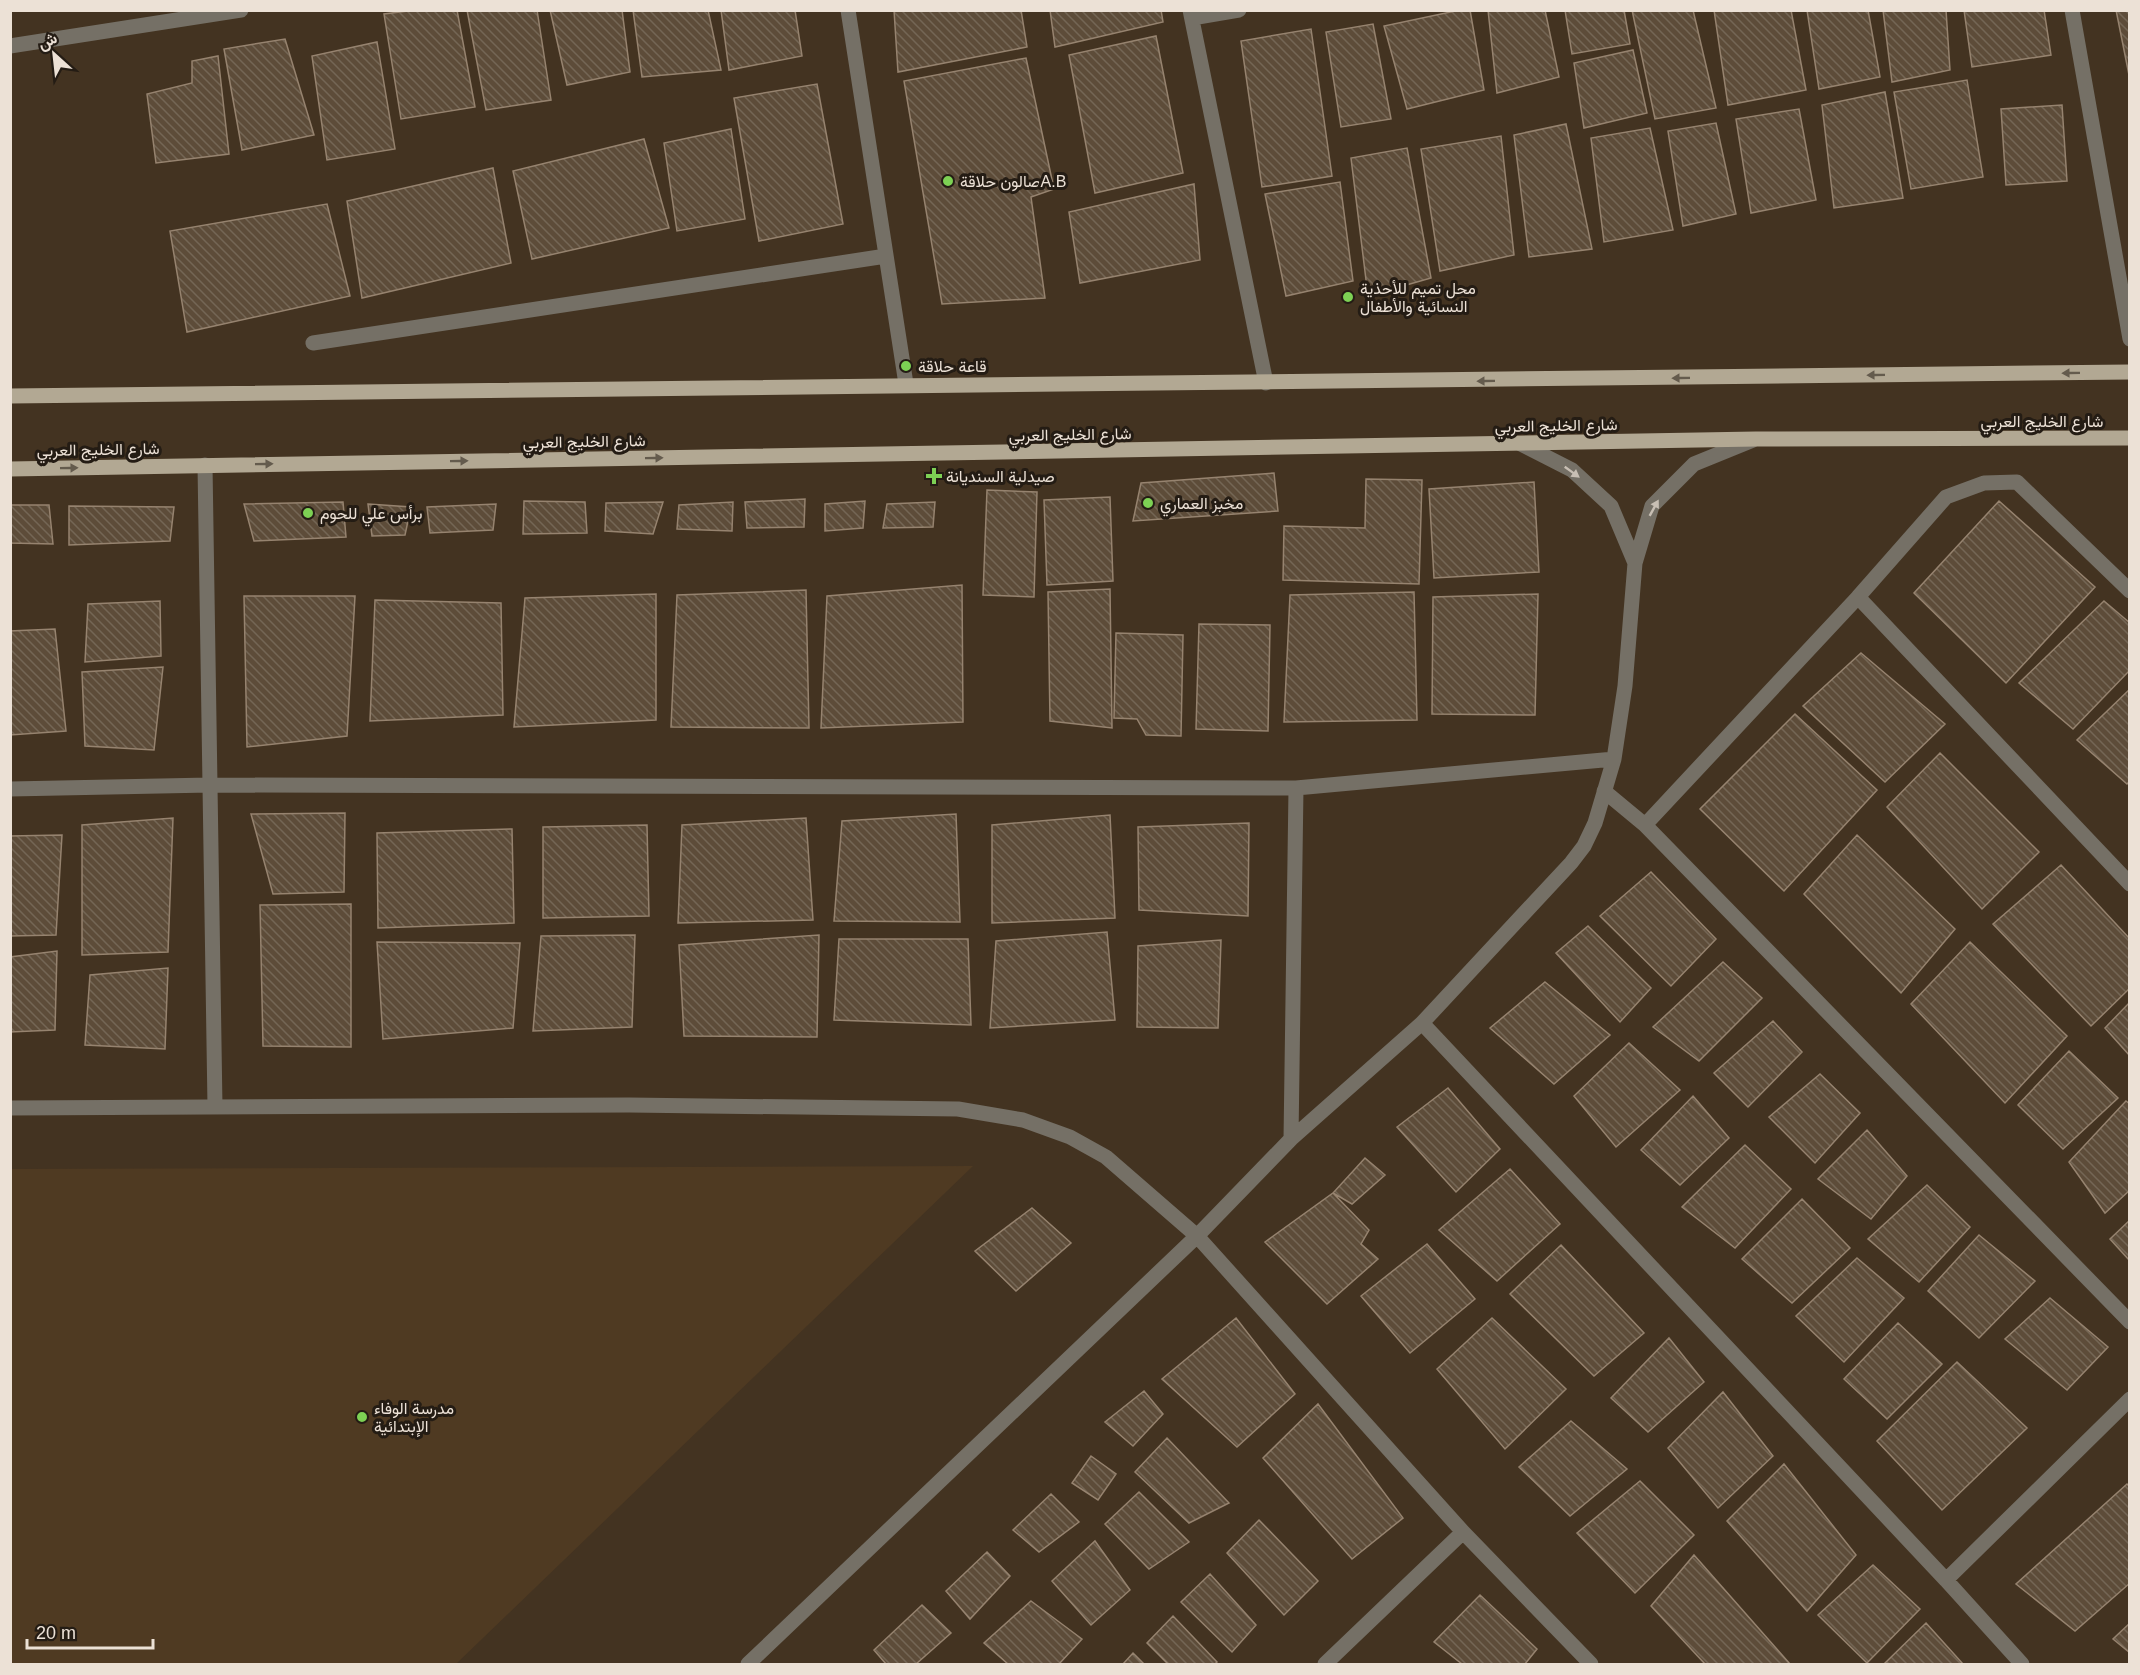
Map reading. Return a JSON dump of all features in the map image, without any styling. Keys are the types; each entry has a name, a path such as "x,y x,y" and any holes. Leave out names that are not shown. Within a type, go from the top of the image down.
{"main road":[{"path":"10,396 906,384 1266,383 2130,372"},
{"name":"شارع الخليج العربي","path":"10,469 1756,439 2130,438"}],"street":[{"path":"10,46 242,10"},
{"path":"848,10 906,384"},
{"path":"1239,10 1191,14 1266,383"},
{"path":"2072,10 2130,339"},
{"path":"313,343 886,256"},
{"path":"748,1665 1197,1236 1291,1139 1422,1023 1571,863 1584,846 1595,823 1614,759 1625,686 1635,563 1652,506 1694,464 1756,439"},
{"path":"1521,444 1572,470 1611,506 1635,563"},
{"path":"205,465 215,1107"},
{"path":"1645,825 1858,597 1946,496 1984,483 2017,482 2130,591"},
{"path":"1858,597 2130,884"},
{"path":"10,789 210,785 1296,788 1614,759"},
{"path":"1291,1139 1296,788"},
{"path":"1604,791 1645,825 2130,1322"},
{"path":"1422,1023 1946,1580 2022,1665"},
{"path":"10,1108 629,1105 958,1109 1023,1120 1070,1137 1106,1157 1197,1236 1463,1532 1591,1665"},
{"path":"1946,1580 2130,1399"},
{"path":"1324,1665 1463,1532"}],"shaded area":[{"name":"مدرسة الوفاء الإبتدائية","path":"973,1166 456,1664 11,1664 11,1169"}],"building":[{"path":"416,10 457,10 475,107 401,119 384,14"},
{"path":"467,10 537,10 551,100 486,110"},
{"path":"550,10 622,10 630,72 567,85"},
{"path":"633,10 708,10 721,70 642,77"},
{"path":"721,10 795,10 802,56 729,70"},
{"path":"894,10 1021,10 1027,47 898,72"},
{"path":"1050,10 1161,10 1163,22 1055,47"},
{"path":"1460,10 1470,10 1484,90 1407,109 1384,26"},
{"path":"1488,10 1545,10 1559,77 1497,93"},
{"path":"1565,10 1624,10 1630,44 1572,54"},
{"path":"1632,10 1693,10 1716,108 1655,119"},
{"path":"1714,10 1791,10 1806,90 1728,105"},
{"path":"1807,10 1868,10 1880,77 1819,89"},
{"path":"1883,10 1946,10 1950,70 1892,82"},
{"path":"1964,10 2044,10 2051,55 1972,67"},
{"path":"2116,10 2130,10 2130,80"},
{"path":"1373,24 1391,119 1341,127 1326,32"},
{"path":"1311,29 1332,176 1262,187 1241,41"},
{"path":"1156,36 1183,173 1095,193 1069,55"},
{"path":"285,39 314,135 242,150 224,49"},
{"path":"377,42 395,149 327,160 312,56"},
{"path":"1633,50 1647,113 1584,128 1574,63"},
{"path":"218,56 229,154 156,163 147,94 192,83 192,61"},
{"path":"1026,58 1054,189 1031,197 1045,298 942,304 904,81"},
{"path":"1967,80 1983,177 1911,189 1894,92"},
{"path":"817,84 843,224 759,241 734,98"},
{"path":"1885,92 1903,198 1834,208 1822,105"},
{"path":"2062,105 2067,181 2006,185 2001,109"},
{"path":"1799,109 1816,200 1751,213 1736,119"},
{"path":"1716,123 1736,214 1683,226 1668,131"},
{"path":"1566,124 1592,249 1529,257 1514,135"},
{"path":"1650,128 1673,230 1604,242 1591,138"},
{"path":"731,129 745,219 677,231 664,143"},
{"path":"1501,136 1514,255 1440,271 1421,149"},
{"path":"644,139 669,228 532,259 513,171"},
{"path":"1407,148 1431,278 1368,296 1351,158"},
{"path":"493,168 511,263 362,298 347,201"},
{"path":"1340,182 1353,281 1286,296 1265,194"},
{"path":"1194,184 1200,260 1080,283 1069,212"},
{"path":"327,204 350,296 187,332 170,231"},
{"path":"1274,473 1278,511 1133,521 1141,483"},
{"path":"1366,479 1422,480 1419,584 1283,580 1284,526 1365,528"},
{"path":"1534,482 1539,572 1434,578 1429,489"},
{"path":"987,490 1037,492 1034,597 983,595"},
{"path":"1110,497 1113,581 1047,585 1044,500"},
{"path":"805,499 804,527 747,528 745,502"},
{"path":"524,501 585,502 587,533 523,534"},
{"path":"865,501 863,528 825,531 825,504"},
{"path":"1999,501 2095,587 2006,683 1914,593"},
{"path":"343,502 346,537 254,541 244,504"},
{"path":"663,502 653,534 605,531 606,503"},
{"path":"733,502 732,531 677,529 679,505"},
{"path":"935,502 933,527 883,528 887,504"},
{"path":"368,504 411,507 405,535 372,536"},
{"path":"496,504 493,530 430,533 427,507"},
{"path":"10,505 49,505 53,544 10,543"},
{"path":"69,506 174,507 170,541 69,545"},
{"path":"962,585 963,722 821,728 827,596"},
{"path":"1110,589 1112,728 1050,721 1048,592"},
{"path":"806,590 809,728 671,727 677,595"},
{"path":"1414,592 1417,720 1284,722 1290,595"},
{"path":"656,594 656,720 514,727 525,598"},
{"path":"1538,594 1535,715 1432,714 1433,597"},
{"path":"244,596 355,596 347,736 247,747"},
{"path":"375,600 501,603 503,715 370,721"},
{"path":"160,601 161,656 85,662 88,604"},
{"path":"2104,601 2130,623 2130,670 2073,729 2019,683"},
{"path":"1199,624 1270,625 1268,731 1196,729"},
{"path":"55,629 66,731 10,735 10,631"},
{"path":"1116,633 1183,635 1181,736 1146,735 1137,719 1114,718"},
{"path":"1861,653 1945,724 1885,782 1803,706"},
{"path":"163,667 154,750 85,746 82,672"},
{"path":"2130,689 2130,781 2127,784 2077,740"},
{"path":"1795,714 1877,790 1784,891 1700,809"},
{"path":"1940,753 2039,852 1982,909 1887,807"},
{"path":"345,813 344,892 273,894 251,814"},
{"path":"956,814 960,922 834,921 842,821"},
{"path":"1110,815 1115,918 992,923 992,825"},
{"path":"173,818 168,952 82,955 82,825"},
{"path":"806,818 813,920 678,923 682,825"},
{"path":"1249,823 1248,916 1139,910 1138,827"},
{"path":"647,825 649,916 543,918 543,827"},
{"path":"512,829 514,923 378,928 377,833"},
{"path":"62,835 56,935 10,936 10,836"},
{"path":"1857,835 1955,929 1901,993 1804,894"},
{"path":"2061,865 2130,939 2130,988 2091,1026 1993,924"},
{"path":"1651,872 1716,939 1671,986 1600,916"},
{"path":"351,904 351,1047 263,1046 260,905"},
{"path":"1588,926 1651,988 1620,1022 1556,953"},
{"path":"1107,932 1115,1020 990,1028 996,941"},
{"path":"635,935 632,1027 533,1031 541,936"},
{"path":"819,935 817,1037 684,1036 679,945"},
{"path":"839,939 968,939 971,1025 834,1020"},
{"path":"1221,940 1218,1028 1137,1027 1138,946"},
{"path":"377,942 520,943 513,1028 383,1039"},
{"path":"1970,942 2067,1036 2005,1103 1911,1004"},
{"path":"57,951 55,1030 10,1032 10,957"},
{"path":"1723,962 1762,998 1699,1061 1653,1027"},
{"path":"168,968 165,1049 85,1045 90,975"},
{"path":"1545,982 1610,1035 1554,1084 1490,1028"},
{"path":"2130,1002 2130,1056 2105,1028"},
{"path":"1773,1021 1802,1052 1748,1107 1714,1073"},
{"path":"1629,1043 1680,1090 1616,1147 1574,1096"},
{"path":"2069,1051 2118,1098 2063,1149 2018,1105"},
{"path":"1820,1074 1860,1113 1815,1163 1769,1117"},
{"path":"1448,1088 1500,1149 1456,1192 1397,1127"},
{"path":"1693,1096 1729,1138 1680,1185 1641,1150"},
{"path":"2126,1101 2130,1104 2130,1190 2105,1213 2069,1162"},
{"path":"1867,1130 1907,1176 1871,1219 1818,1179"},
{"path":"1745,1145 1791,1189 1735,1248 1682,1207"},
{"path":"1365,1158 1385,1175 1352,1204 1333,1193"},
{"path":"1510,1169 1560,1224 1497,1281 1439,1230"},
{"path":"1927,1185 1970,1227 1919,1282 1868,1239"},
{"path":"1333,1193 1369,1230 1361,1244 1378,1259 1327,1304 1265,1242"},
{"path":"1802,1199 1850,1248 1792,1303 1742,1259"},
{"path":"1032,1208 1071,1243 1016,1291 975,1251"},
{"path":"2130,1220 2130,1261 2110,1239"},
{"path":"1979,1235 2035,1281 1979,1338 1928,1291"},
{"path":"1427,1244 1475,1299 1410,1353 1361,1296"},
{"path":"1561,1245 1644,1333 1594,1376 1510,1294"},
{"path":"1857,1258 1904,1298 1844,1362 1796,1316"},
{"path":"2050,1298 2108,1347 2067,1390 2005,1339"},
{"path":"1236,1318 1295,1394 1237,1447 1162,1379"},
{"path":"1492,1318 1566,1389 1505,1449 1437,1369"},
{"path":"1898,1323 1942,1364 1887,1419 1844,1379"},
{"path":"1669,1338 1704,1382 1648,1432 1611,1398"},
{"path":"1957,1362 2027,1428 1942,1510 1877,1441"},
{"path":"1144,1391 1163,1414 1133,1446 1105,1422"},
{"path":"1723,1392 1773,1456 1718,1508 1668,1448"},
{"path":"1318,1404 1403,1518 1352,1559 1263,1458"},
{"path":"1571,1421 1627,1469 1570,1516 1519,1467"},
{"path":"1167,1438 1229,1503 1189,1523 1135,1472"},
{"path":"1091,1456 1116,1474 1098,1500 1072,1483"},
{"path":"1784,1464 1856,1555 1807,1611 1727,1521"},
{"path":"1640,1481 1694,1535 1635,1593 1577,1533"},
{"path":"2127,1484 2130,1487 2130,1583 2075,1631 2016,1584"},
{"path":"1139,1492 1189,1542 1149,1569 1105,1524"},
{"path":"1051,1494 1079,1522 1039,1552 1013,1530"},
{"path":"1259,1520 1318,1581 1284,1615 1227,1553"},
{"path":"1095,1541 1130,1590 1091,1625 1052,1581"},
{"path":"987,1552 1010,1576 970,1619 946,1591"},
{"path":"1694,1555 1790,1664 1705,1664 1651,1606"},
{"path":"1873,1565 1920,1609 1867,1663 1818,1615"},
{"path":"1210,1574 1256,1625 1232,1652 1181,1602"},
{"path":"1480,1595 1537,1649 1525,1664 1462,1664 1434,1642"},
{"path":"1031,1601 1082,1639 1059,1664 1008,1664 984,1643"},
{"path":"922,1605 951,1633 916,1664 886,1664 874,1650"},
{"path":"1173,1616 1217,1662 1215,1664 1168,1664 1147,1643"},
{"path":"1926,1623 1963,1664 1884,1664"},
{"path":"2130,1623 2130,1653 2113,1639"},
{"path":"1133,1653 1144,1664 1123,1664"}],"place":[{"name":"صالون حلاقةA.B","path":"948,181"},
{"name":"محل تميم للأحذية النسائية والأطفال","path":"1348,297"},
{"name":"قاعة حلاقة","path":"906,366"},
{"name":"صيدلية السنديانة","path":"934,476"},
{"name":"مخبز العماري","path":"1148,503"},
{"name":"برأس علي للحوم","path":"308,513"},
{"name":"مدرسة الوفاء الإبتدائية","path":"362,1417"}]}
